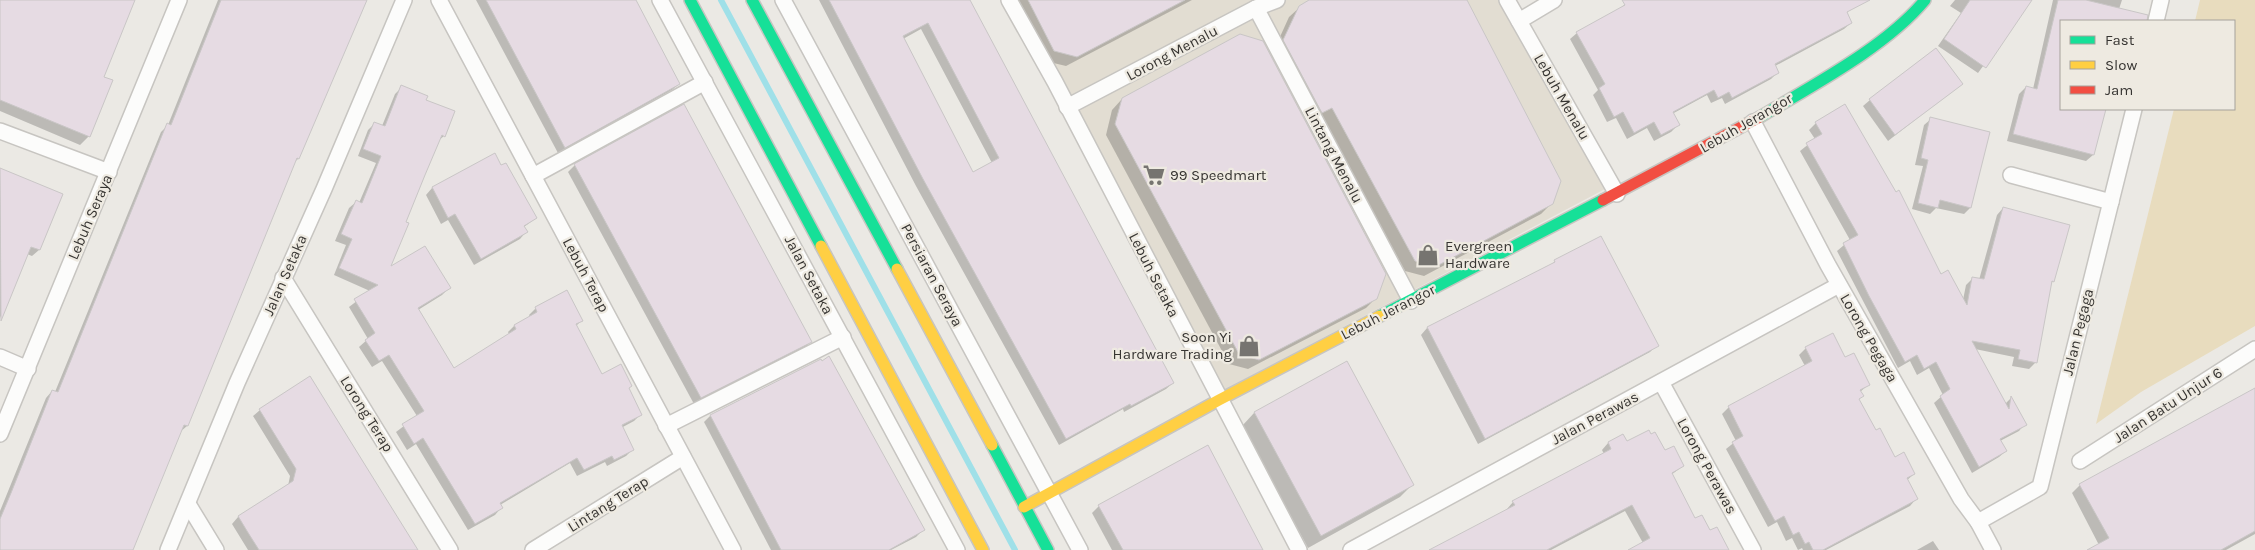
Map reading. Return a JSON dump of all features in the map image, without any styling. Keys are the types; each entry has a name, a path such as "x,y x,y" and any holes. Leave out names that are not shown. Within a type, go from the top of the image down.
{"main road":[{"path":"690,0 982,550"},
{"name":"Persiaran Seraya","path":"752,0 1048,550"},
{"name":"Lebuh Jerangor","path":"1024,507 1219,400 1753,122 1844,66 1910,18 1924,0"}],"street":[{"name":"Lebuh Seraya","path":"0,434 179,0"},
{"name":"Jalan Setaka","path":"168,550 283,278 324,189 404,0"},
{"name":"Lebuh Terap","path":"439,0 733,550"},
{"name":"Jalan Setaka","path":"660,0 957,550"},
{"name":"Persiaran Seraya","path":"783,0 1080,550"},
{"name":"Lebuh Setaka","path":"1010,0 1068,107 1219,400 1299,550"},
{"name":"Lorong Menalu","path":"1068,107 1256,8 1277,0"},
{"name":"Lebuh Menalu","path":"1507,0 1617,194"},
{"path":"1518,21 1554,0"},
{"path":"2156,20 2161,0"},
{"name":"Lintang Menalu","path":"1256,8 1411,301"},
{"path":"533,176 705,82"},
{"name":"Jalan Pegaga","path":"1978,522 2040,487 2134,110"},
{"name":"Lorong Pegaga","path":"1753,122 1839,285 1961,498 1978,522 1993,550"},
{"path":"0,131 109,172"},
{"path":"2011,175 2111,202"},
{"name":"Lorong Terap","path":"283,278 450,550"},
{"name":"Jalan Perawas","path":"1351,550 1839,285"},
{"path":"666,426 843,337"},
{"name":"Jalan Batu Unjur 6","path":"2080,461 2255,349"},
{"path":"0,356 28,369"},
{"name":"Lorong Perawas","path":"1661,382 1752,550"},
{"name":"Lintang Terap","path":"533,550 682,457"},
{"path":"188,504 216,550"}],"shaded area":[{"path":"1019,0 1500,0 1605,189 1222,391"},
{"path":"2200,0 2255,0 2255,326 2141,392 2096,424 2174,110 2235,110 2235,20 2195,20"}],"building":[{"path":"0,0 135,0 104,77 113,80 90,137 0,100"},
{"path":"221,0 367,0 299,159 297,158 188,426 184,425 133,550 0,550 0,519 52,390 58,392 167,123 171,125"},
{"path":"486,0 636,0 680,84 565,148"},
{"path":"829,0 970,0 1174,383 1131,406 1130,404 1066,439 923,179","holes":["928,23 999,158 973,172 903,36"]},
{"path":"1028,0 1185,0 1077,57 1054,51"},
{"path":"1309,0 1467,0 1561,181 1553,204 1435,267 1415,261 1332,108 1322,113 1283,40 1299,6"},
{"path":"1622,0 1870,0 1847,12 1852,23 1775,64 1779,73 1732,98 1729,92 1718,98 1714,90 1673,112 1680,125 1661,135 1654,122 1634,133 1623,112 1614,117 1599,88 1605,84 1576,32 1625,5"},
{"path":"1970,0 2032,0 1986,68 1944,39"},
{"path":"2058,0 2086,0 2148,15 2147,20 2060,20 2060,110 2106,110 2094,155 2013,134 2026,86 2037,89"},
{"path":"1240,34 1263,41 1386,274 1377,299 1259,360 1239,354 1115,124 1122,98"},
{"path":"1936,48 1963,84 1895,135 1869,99"},
{"path":"401,85 428,96 426,100 455,111 445,137 442,135 425,175 406,222 409,223 391,266 425,246 451,288 418,308 454,368 516,329 514,325 537,312 535,307 567,290 583,321 576,324 602,374 621,364 632,386 629,388 642,415 622,425 634,450 614,460 612,456 584,470 577,458 500,503 503,508 475,524 423,438 414,444 402,424 424,411 389,355 379,361 365,340 375,333 354,299 378,285 339,268 352,239 341,234 356,200 362,203 381,156 363,149 374,122 385,126"},
{"path":"684,104 812,342 701,398 574,164"},
{"path":"1845,104 1896,192 1899,190 1941,274 1948,270 1967,305 1972,277 1984,279 2003,207 2070,225 2054,282 2052,281 2037,363 2018,359 2020,350 1972,341 2009,409 2011,396 2027,425 2000,439 2007,451 1979,467 1940,396 1950,389 1936,362 1924,369 1917,355 1905,362 1869,296 1843,243 1858,235 1806,143 1822,134 1815,122"},
{"path":"1930,117 1990,132 1971,208 1940,200 1938,208 1918,203 1928,160 1921,158"},
{"path":"495,153 501,165 506,163 537,218 524,226 528,232 481,259 455,214 448,218 432,187"},
{"path":"0,168 63,194 40,250 31,247 1,321"},
{"path":"1601,236 1659,346 1485,439 1427,327 1555,262 1554,260"},
{"path":"1833,333 1845,357 1854,353 1870,385 1860,390 1864,396 1859,399 1876,430 1880,428 1895,457 1904,452 1915,474 1907,478 1918,499 1823,550 1813,550 1809,542 1805,544 1799,532 1793,535 1784,516 1775,521 1732,442 1743,436 1728,406 1812,361 1805,347"},
{"path":"829,356 925,530 889,550 781,550 710,415"},
{"path":"1347,361 1414,485 1321,536 1254,412"},
{"path":"310,376 418,550 259,550 247,531 238,516 293,481 296,469 259,409"},
{"path":"2255,388 2255,531 2221,550 2087,550 2109,538 2079,484"},
{"path":"1649,430 1651,434 1655,432 1665,450 1674,446 1684,466 1672,473 1695,518 1702,515 1710,530 1717,527 1729,550 1628,550 1650,538 1632,505 1547,550 1429,550 1515,505 1512,501 1611,449 1608,442 1623,434 1627,441"},
{"path":"1208,445 1263,550 1123,550 1098,505"}],"waterway":[{"path":"721,0 1015,550"}],"traffic: fast":[{"path":"690,0 821,246"},
{"path":"752,0 897,269"},
{"path":"1760,117 1870,49 1890,34 1925,0"},
{"path":"1380,316 1603,200"},
{"path":"992,445 1048,550"}],"traffic: slow":[{"path":"821,246 983,550"},
{"path":"897,269 992,445"},
{"path":"1024,507 1219,400 1380,316"}],"traffic: jam":[{"path":"1603,200 1760,117"}],"place":[{"name":"99 Speedmart","path":"1154,175"},
{"name":"Evergreen Hardware","path":"1428,255"},
{"name":"Soon Yi Hardware Trading","path":"1249,346"}]}
